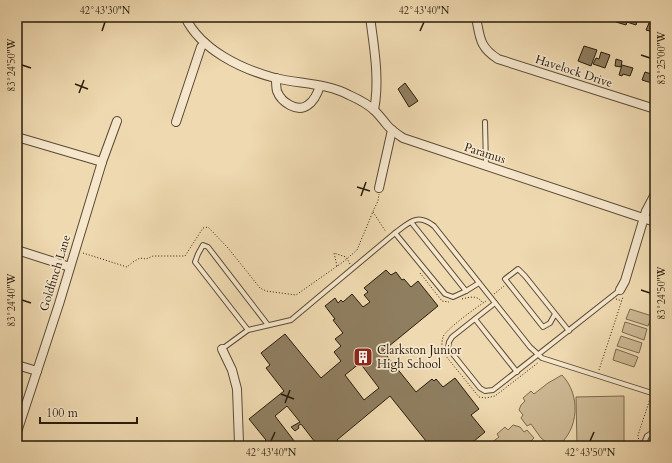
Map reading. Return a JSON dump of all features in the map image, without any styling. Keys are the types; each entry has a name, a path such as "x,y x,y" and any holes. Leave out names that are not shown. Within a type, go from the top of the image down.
{"street":[{"name":"Paramus","path":"185,17 193,32 219,55 236,64 276,78 320,86 348,94 374,110 392,130 403,138 412,142 655,222"},
{"path":"370,17 376,62 377,96 374,110"},
{"name":"Havelock Drive","path":"476,17 483,46 488,52 498,59 655,109"},
{"path":"176,122 205,43"},
{"path":"276,78 276,89 279,96 292,106 301,108 308,105 317,94 320,86"},
{"name":"Goldfinch Lane","path":"17,432 102,162 117,121"},
{"path":"379,188 392,130"},
{"path":"17,138 102,162"},
{"path":"622,293 644,218 655,194"},
{"path":"17,250 70,267"},
{"path":"222,350 232,370 237,389 238,443 240,446"},
{"path":"17,365 37,371"}],"lane":[{"path":"485,122 486,166"},
{"path":"222,350 248,330 291,320 395,233 411,222 421,219 434,226 530,347 542,358 655,394"},
{"path":"411,222 466,291"},
{"path":"395,233 445,294 453,297 480,283"},
{"path":"248,330 196,262 203,245 208,247 268,325"},
{"path":"555,314 550,323 543,327 505,279 518,269 569,331"},
{"path":"495,303 452,337 448,348 450,353 480,388 485,391 493,390 569,331 622,293"},
{"path":"475,319 517,372"},
{"path":"645,446 644,443 646,436 655,431"}],"path":[{"path":"75,250 127,267 138,258 146,259 154,256 185,256 199,232 203,228 208,227 228,248 260,288 292,296 299,293 338,266 357,250 378,201 379,188"},
{"path":"338,266 334,254 347,259 353,268"},
{"path":"597,376 622,302 622,293"},
{"path":"616,299 622,302"},
{"path":"640,444 638,435 650,398"}],"shaded area":[{"path":"630,309 652,316 648,326 626,319"},
{"path":"625,322 647,329 644,340 622,332"},
{"path":"621,336 642,343 639,353 617,346"},
{"path":"616,349 638,357 634,367 613,360"},
{"path":"562,375 568,383 575,402 574,421 565,439 558,446 551,446 541,438 531,424 527,426 521,418 523,415 519,410 525,401 523,398 531,391 534,394 548,383"},
{"path":"624,396 624,446 577,446 576,397"},
{"path":"513,425 520,427 524,432 527,430 534,438 531,441 535,446 487,446 499,437 497,434 505,427 508,430"}],"building":[{"path":"617,17 628,19 628,17 638,17 636,25 627,22 626,25 616,22"},
{"path":"649,23 655,24 655,31 653,30 653,32 646,30"},
{"path":"584,46 597,50 591,66 578,61"},
{"path":"601,52 610,55 605,68 593,64 596,58 599,59"},
{"path":"616,59 622,61 621,67 615,66"},
{"path":"622,65 633,68 630,76 623,74 622,76 619,75"},
{"path":"645,72 655,75 655,84 642,80"},
{"path":"405,83 418,101 409,107 398,89"},
{"name":"Clarkston Junior High School","path":"386,270 391,275 396,272 402,280 404,279 411,287 418,281 438,306 383,351 416,392 432,379 434,381 436,379 443,387 455,378 479,409 471,415 485,432 468,446 450,446 446,441 441,446 430,446 390,396 337,440 342,446 318,446 301,424 295,431 291,427 300,422 287,406 275,416 298,446 266,446 263,443 266,440 249,419 284,391 266,368 270,365 261,353 285,334 321,378 341,361 334,352 341,346 335,339 343,333 325,306 335,298 338,303 341,300 343,302 352,294 363,307 370,302 364,295 368,292 364,288","holes":["360,363 379,388 364,400 345,375"]}],"place":[{"name":"Clarkston Junior High School","path":"363,357"}]}
